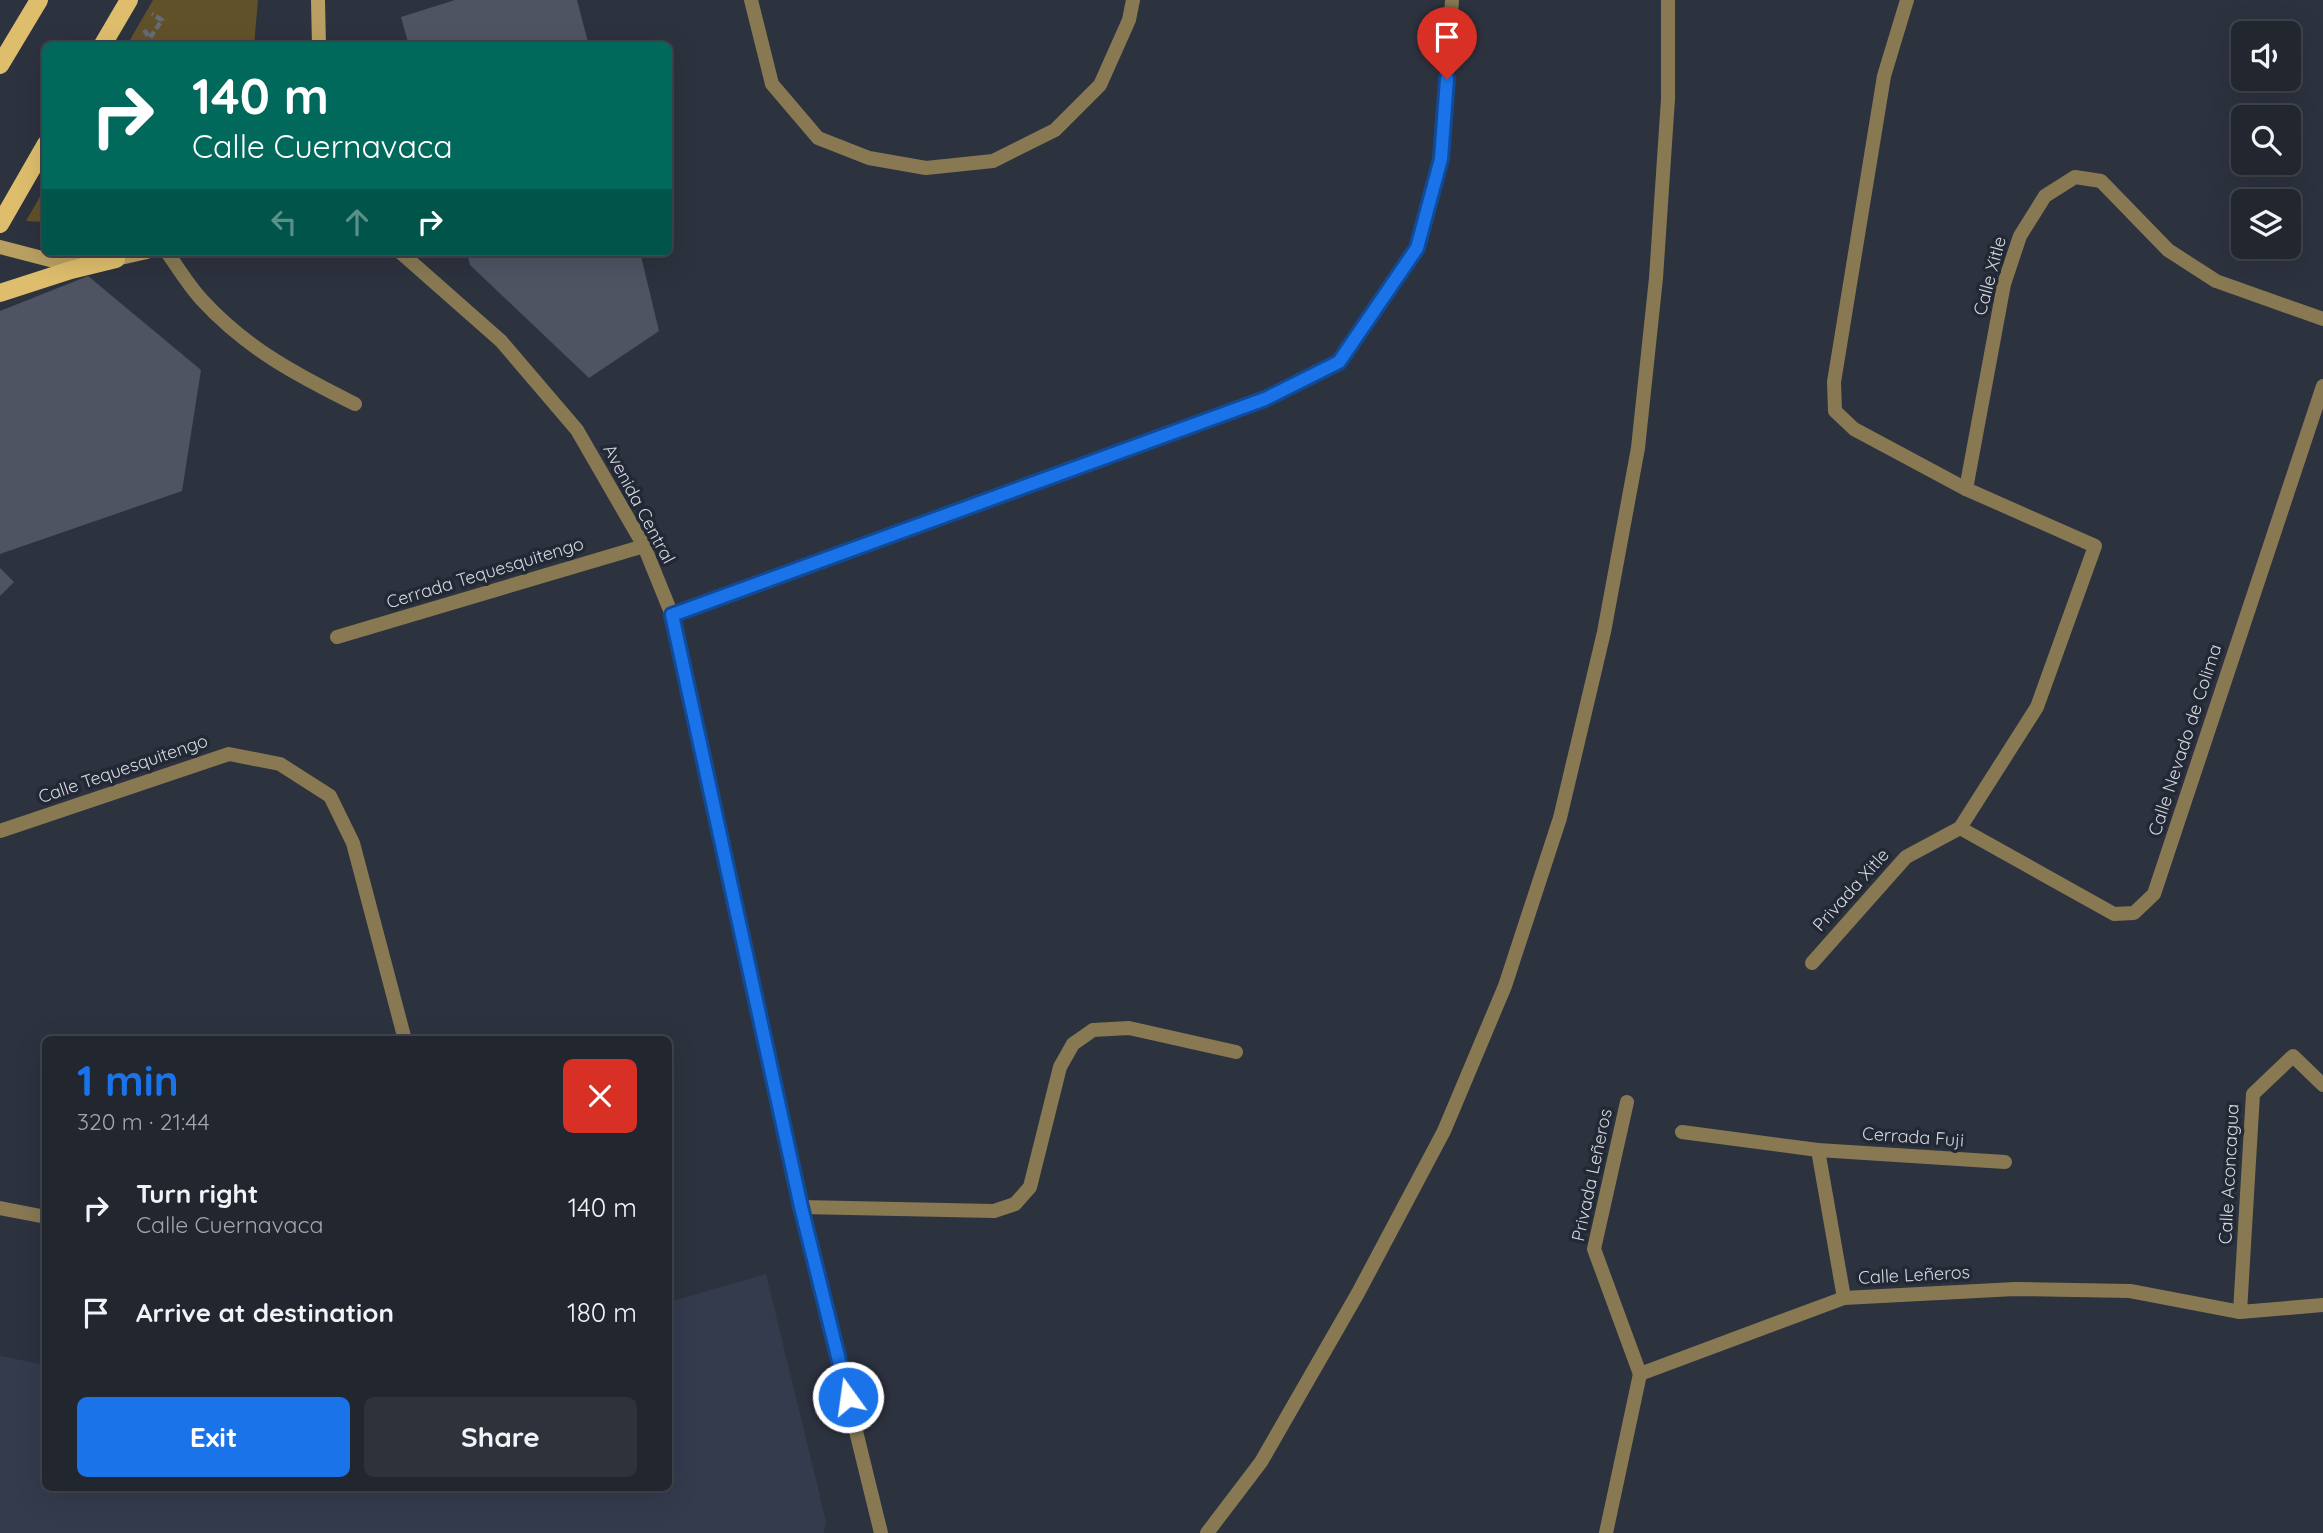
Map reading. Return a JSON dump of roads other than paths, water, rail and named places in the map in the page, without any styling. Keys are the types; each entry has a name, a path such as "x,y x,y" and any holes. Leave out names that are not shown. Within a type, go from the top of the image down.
{"main road":[{"path":"0,65 38,0"},
{"path":"104,42 128,0"},
{"path":"318,0 319,42"},
{"path":"0,224 42,152"},
{"path":"0,247 50,260 116,259"},
{"path":"0,293 71,270 130,256"}],"street":[{"path":"751,0 772,84 818,138 869,158 926,169 993,161 1055,130 1100,85 1129,20 1133,0"},
{"path":"672,615 1265,399 1339,362 1417,248 1441,159 1452,0"},
{"path":"1207,1533 1261,1462 1357,1293 1444,1131 1505,986 1560,818 1604,632 1638,448 1656,278 1668,99 1668,0"},
{"path":"1907,0 1884,76 1834,382 1835,411 1854,429 1966,489 2095,546 2037,708 1960,828"},
{"name":"Calle Xitle","path":"1966,489 2004,284 2020,236 2045,196 2075,177 2101,181 2168,250 2216,281 2323,319"},
{"path":"170,256 202,300 247,342 292,373 355,404"},
{"name":"Avenida Central","path":"402,256 501,341 577,430 643,546 672,615 801,1207 881,1533"},
{"name":"Calle Nevado de Colima","path":"1960,828 2114,914 2134,913 2154,894 2323,386"},
{"name":"Cerrada Tequesquitengo","path":"337,637 643,546"},
{"name":"Calle Tequesquitengo","path":"0,831 229,754 280,764 330,796 353,843 404,1036"},
{"name":"Privada Xitle","path":"1812,963 1906,857 1960,828"},
{"path":"801,1207 994,1211 1015,1204 1030,1187 1060,1067 1073,1044 1093,1030 1129,1028 1236,1052"},
{"name":"Calle Aconcagua","path":"2240,1312 2253,1094 2293,1056 2323,1085"},
{"name":"Privada Leñeros","path":"1627,1102 1594,1250 1640,1374"},
{"name":"Cerrada Fuji","path":"1682,1132 1818,1150 2005,1161"},
{"path":"1818,1150 1844,1298"},
{"path":"0,1208 42,1216"},
{"name":"Calle Leñeros","path":"1640,1374 1844,1298 2015,1289 2130,1291 2240,1312 2323,1305"},
{"path":"1606,1533 1640,1374"}]}
